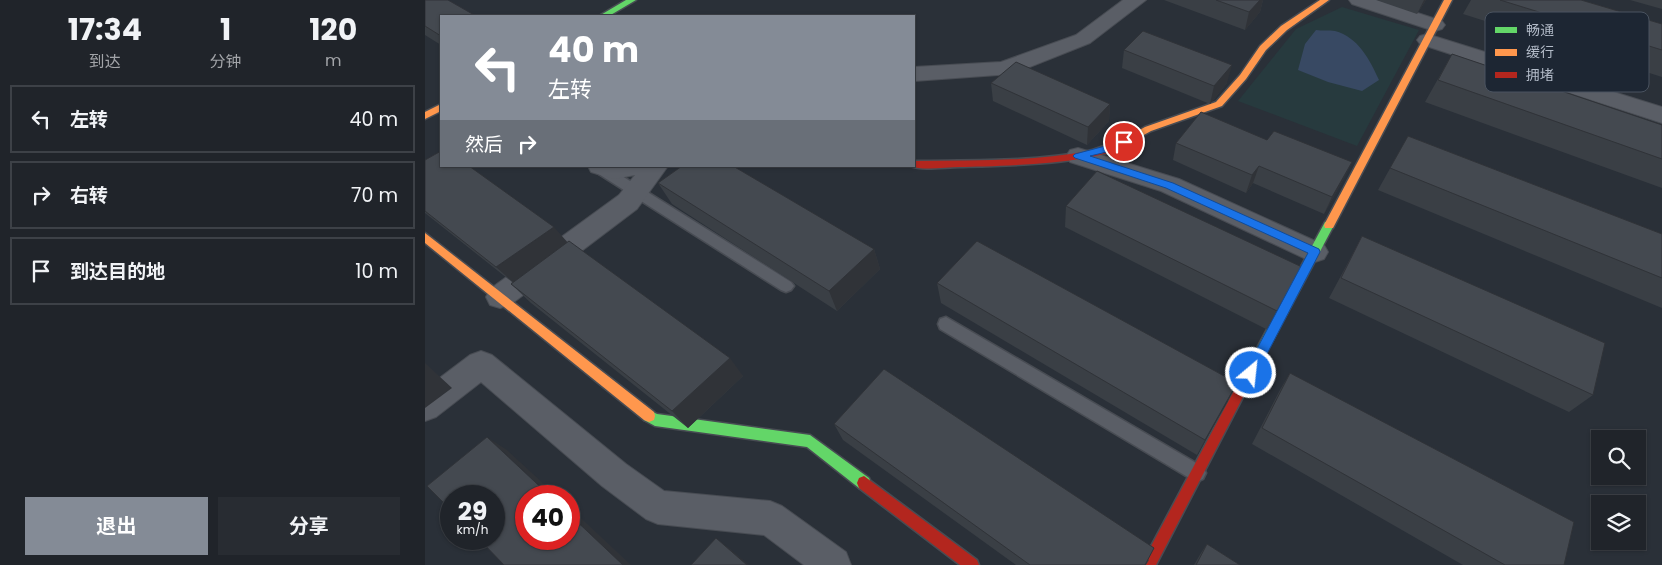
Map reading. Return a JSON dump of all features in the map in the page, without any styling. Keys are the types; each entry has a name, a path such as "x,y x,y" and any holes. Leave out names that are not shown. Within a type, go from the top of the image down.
{"street":[{"path":"611,15 632,0"},
{"path":"915,74 1004,70 1083,39 1136,0"},
{"path":"915,164 987,163 1069,158 1112,148 1148,129 1219,104 1243,76 1263,48 1284,28 1325,0"},
{"path":"1359,0 1431,32 1485,53"},
{"path":"1148,565 1448,0"},
{"path":"1585,92 1662,126"},
{"path":"1590,92 1662,115"},
{"path":"425,116 440,108"},
{"path":"1078,156 1170,186 1315,252"},
{"path":"603,167 614,170 633,167"},
{"path":"500,297 628,202 655,167"},
{"path":"425,238 655,420 810,441 972,565"},
{"path":"425,407 481,364 615,475 658,507 770,518 833,565"}],"lane":[{"path":"600,167 636,192 786,286"},
{"path":"946,324 1197,473"}],"green space":[{"path":"1342,7 1419,30 1357,146 1238,101 1296,29"}],"water":[{"path":"1316,30 1335,31 1350,38 1367,57 1379,80 1362,91 1328,82 1298,70 1305,44"}],"building":[{"path":"425,0 448,0 474,15 440,15 440,35 425,26"},
{"path":"1216,0 1260,0 1249,12"},
{"path":"1500,0 1581,0 1622,12 1539,12"},
{"path":"1649,20 1662,24 1662,50 1649,46"},
{"path":"1143,31 1232,65 1214,86 1124,50"},
{"path":"1452,54 1485,65 1485,92 1564,92 1662,125 1662,159 1438,80"},
{"path":"1016,62 1110,104 1088,127 991,83"},
{"path":"1201,112 1267,140 1274,131 1352,162 1332,197 1259,166 1252,175 1176,143"},
{"path":"1408,136 1662,234 1662,278 1390,168"},
{"path":"440,152 440,167 470,167 554,227 496,267 425,211 425,160"},
{"path":"681,167 735,167 874,249 829,291 658,183"},
{"path":"1097,171 1302,267 1277,311 1066,206"},
{"path":"1362,236 1605,343 1593,395 1341,278"},
{"path":"569,241 730,358 672,411 511,284"},
{"path":"977,241 1237,383 1205,440 937,283"},
{"path":"884,369 1154,548 1145,565 1030,565 834,424"},
{"path":"1290,373 1574,522 1564,565 1505,565 1262,428"},
{"path":"487,437 538,485 515,485 515,550 580,550 580,524 623,565 504,565 490,550 505,550 505,485 440,485 440,499 427,486"},
{"path":"716,538 747,565 691,565"},
{"path":"1207,544 1240,565 1196,565"}],"traffic: fast":[{"path":"605,15 632,0"},
{"path":"1240,391 1329,225"},
{"path":"649,416 655,420 810,441 864,483"}],"traffic: slow":[{"path":"1128,140 1148,129 1219,104 1243,77 1263,48 1284,28 1325,0"},
{"path":"1329,225 1448,0"},
{"path":"425,116 440,108"},
{"path":"425,237 649,416"}],"traffic: jam":[{"path":"915,164 955,164 1063,158 1090,154 1128,140"},
{"path":"1148,565 1240,391"},
{"path":"864,483 972,565"}],"route":[{"path":"1124,142 1112,148 1078,156 1170,186 1315,252 1251,373"}]}
